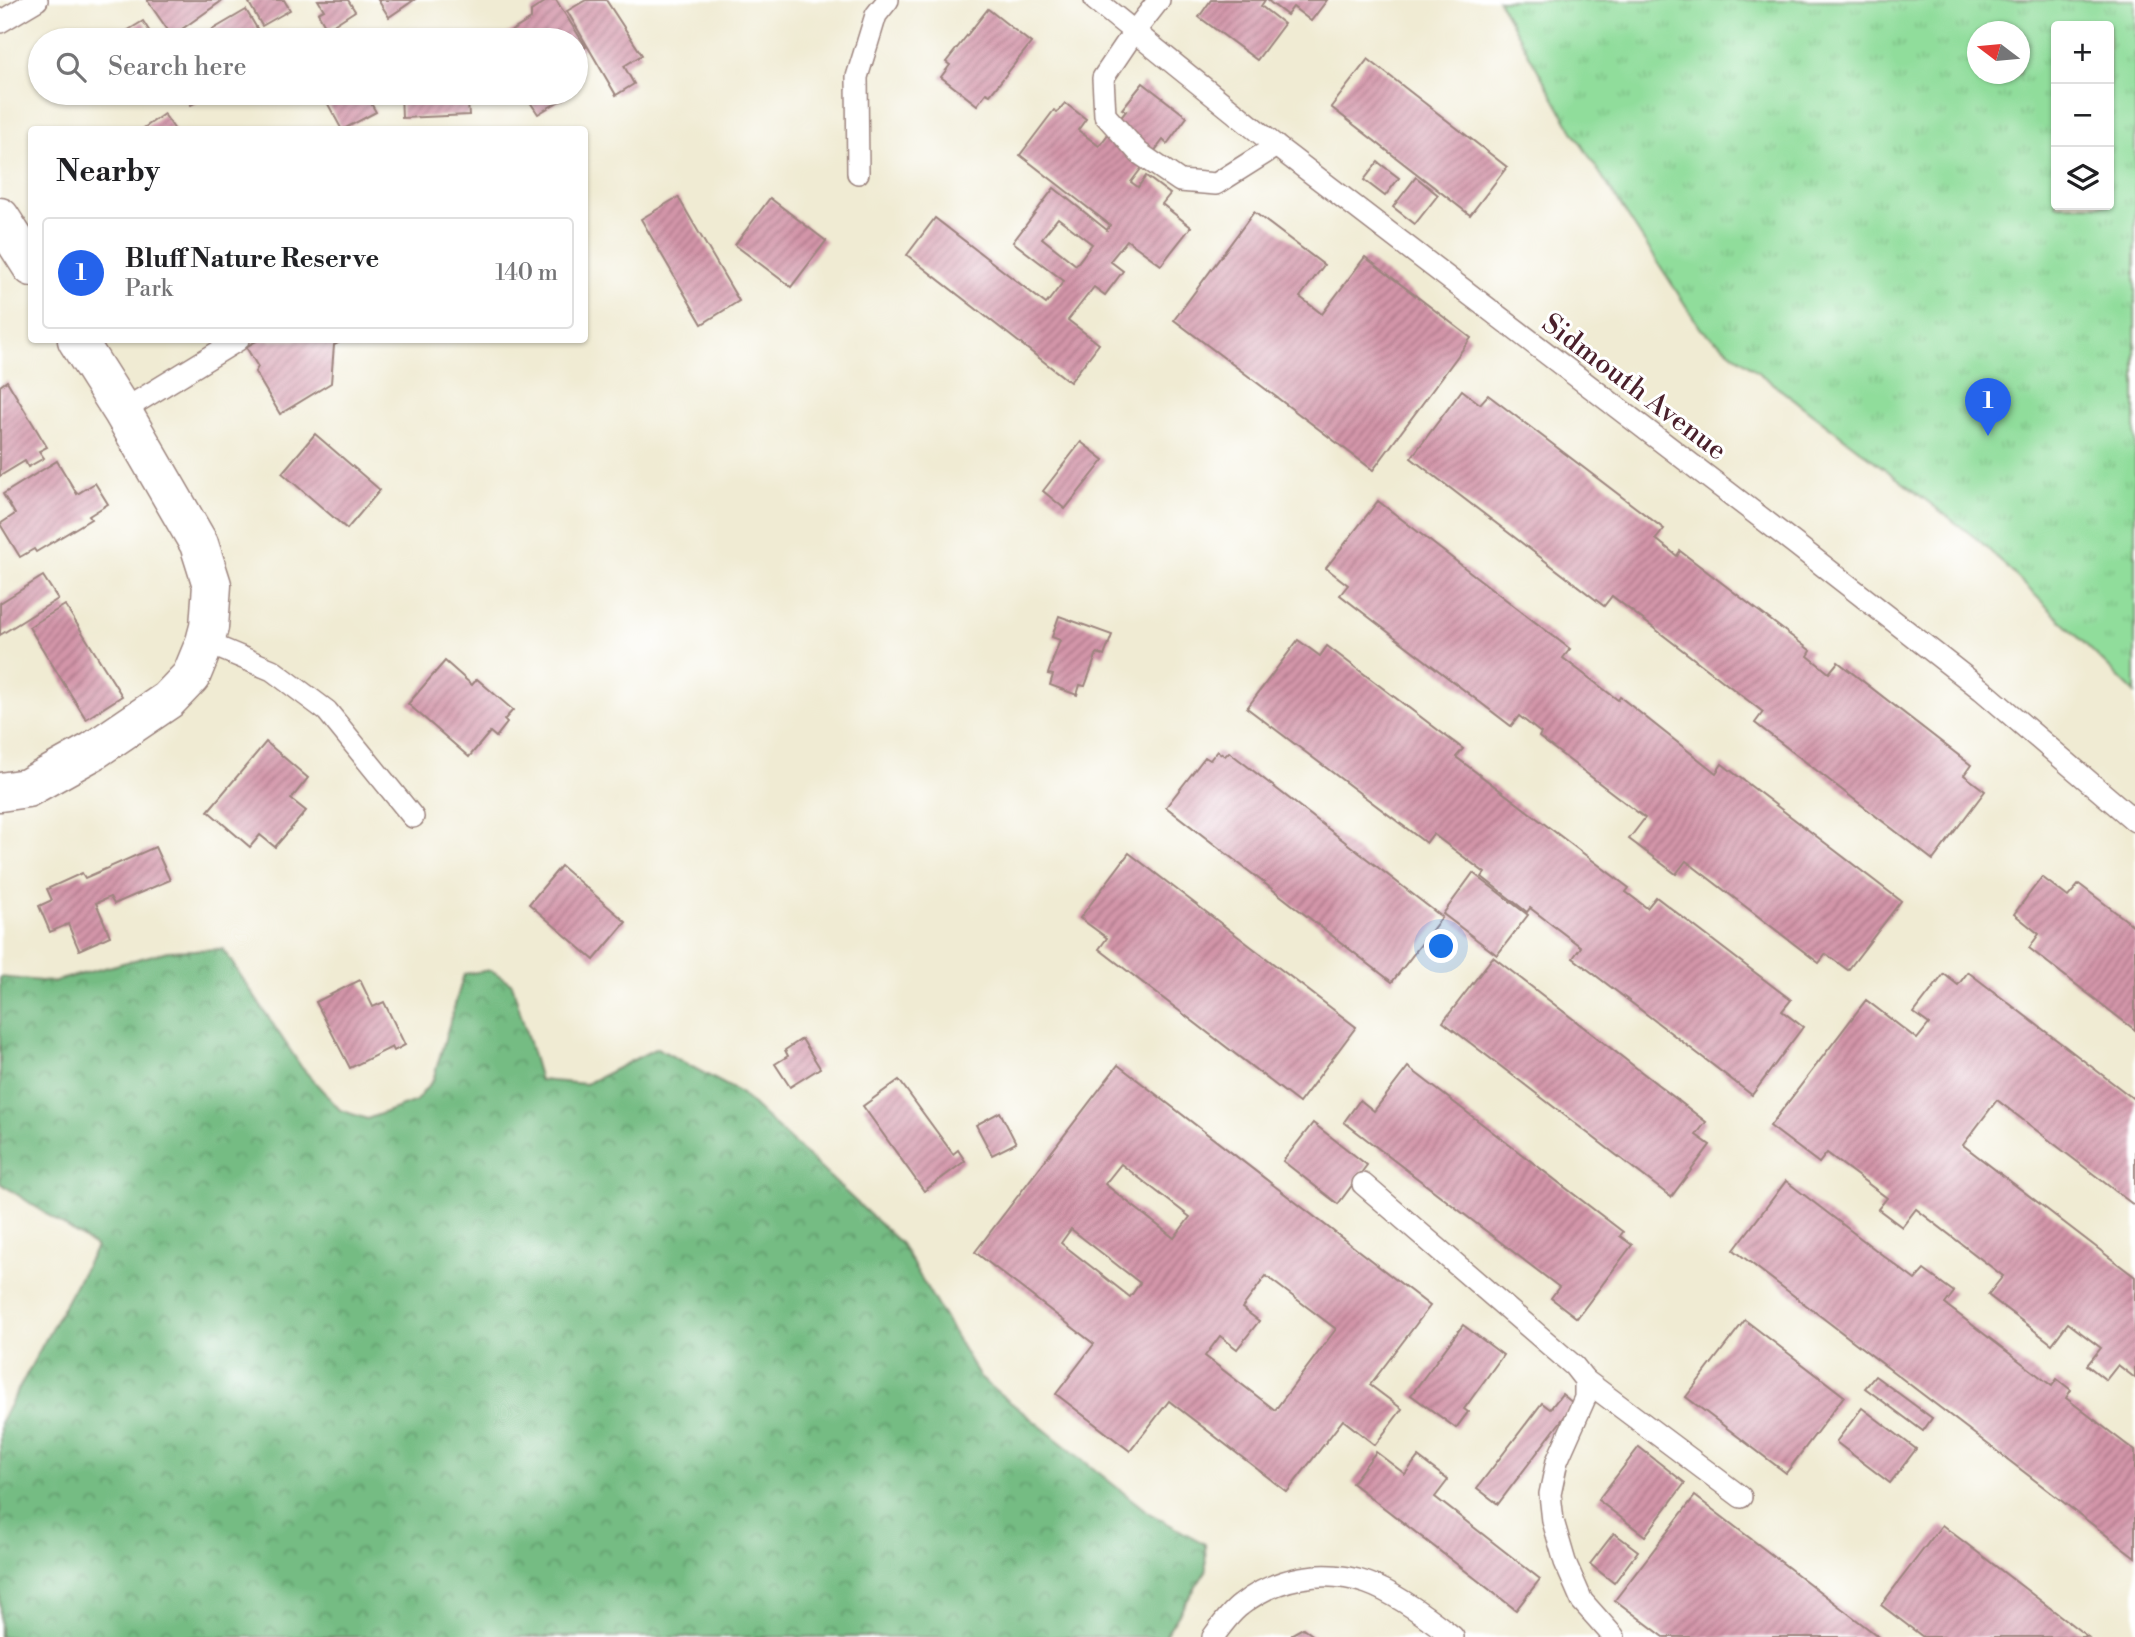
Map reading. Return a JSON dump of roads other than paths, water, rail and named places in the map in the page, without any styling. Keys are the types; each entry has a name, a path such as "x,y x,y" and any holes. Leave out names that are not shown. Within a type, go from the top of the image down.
{"street":[{"path":"0,217 28,261"},
{"path":"0,792 27,788 93,751 168,700 191,676 205,642 212,585 199,544 122,411 79,343"}],"lane":[{"path":"0,22 37,0"},
{"path":"858,173 857,78 876,15 888,0"},
{"name":"Sidmouth Avenue","path":"1095,0 1276,146 1950,665 2135,821"},
{"path":"1159,0 1103,78 1105,115 1139,153 1180,181 1216,184 1276,146"},
{"path":"122,411 233,343"},
{"path":"205,642 272,670 327,711 413,817"},
{"path":"1363,1184 1574,1366 1585,1380 1741,1497"},
{"path":"1585,1380 1583,1406 1557,1461 1550,1494 1553,1521 1565,1562 1582,1601 1614,1637"},
{"path":"1213,1637 1239,1606 1266,1588 1289,1580 1323,1575 1350,1577 1370,1583 1431,1620 1453,1637"}],"place":[{"name":"Bluff Nature Reserve","path":"1988,436"}]}
